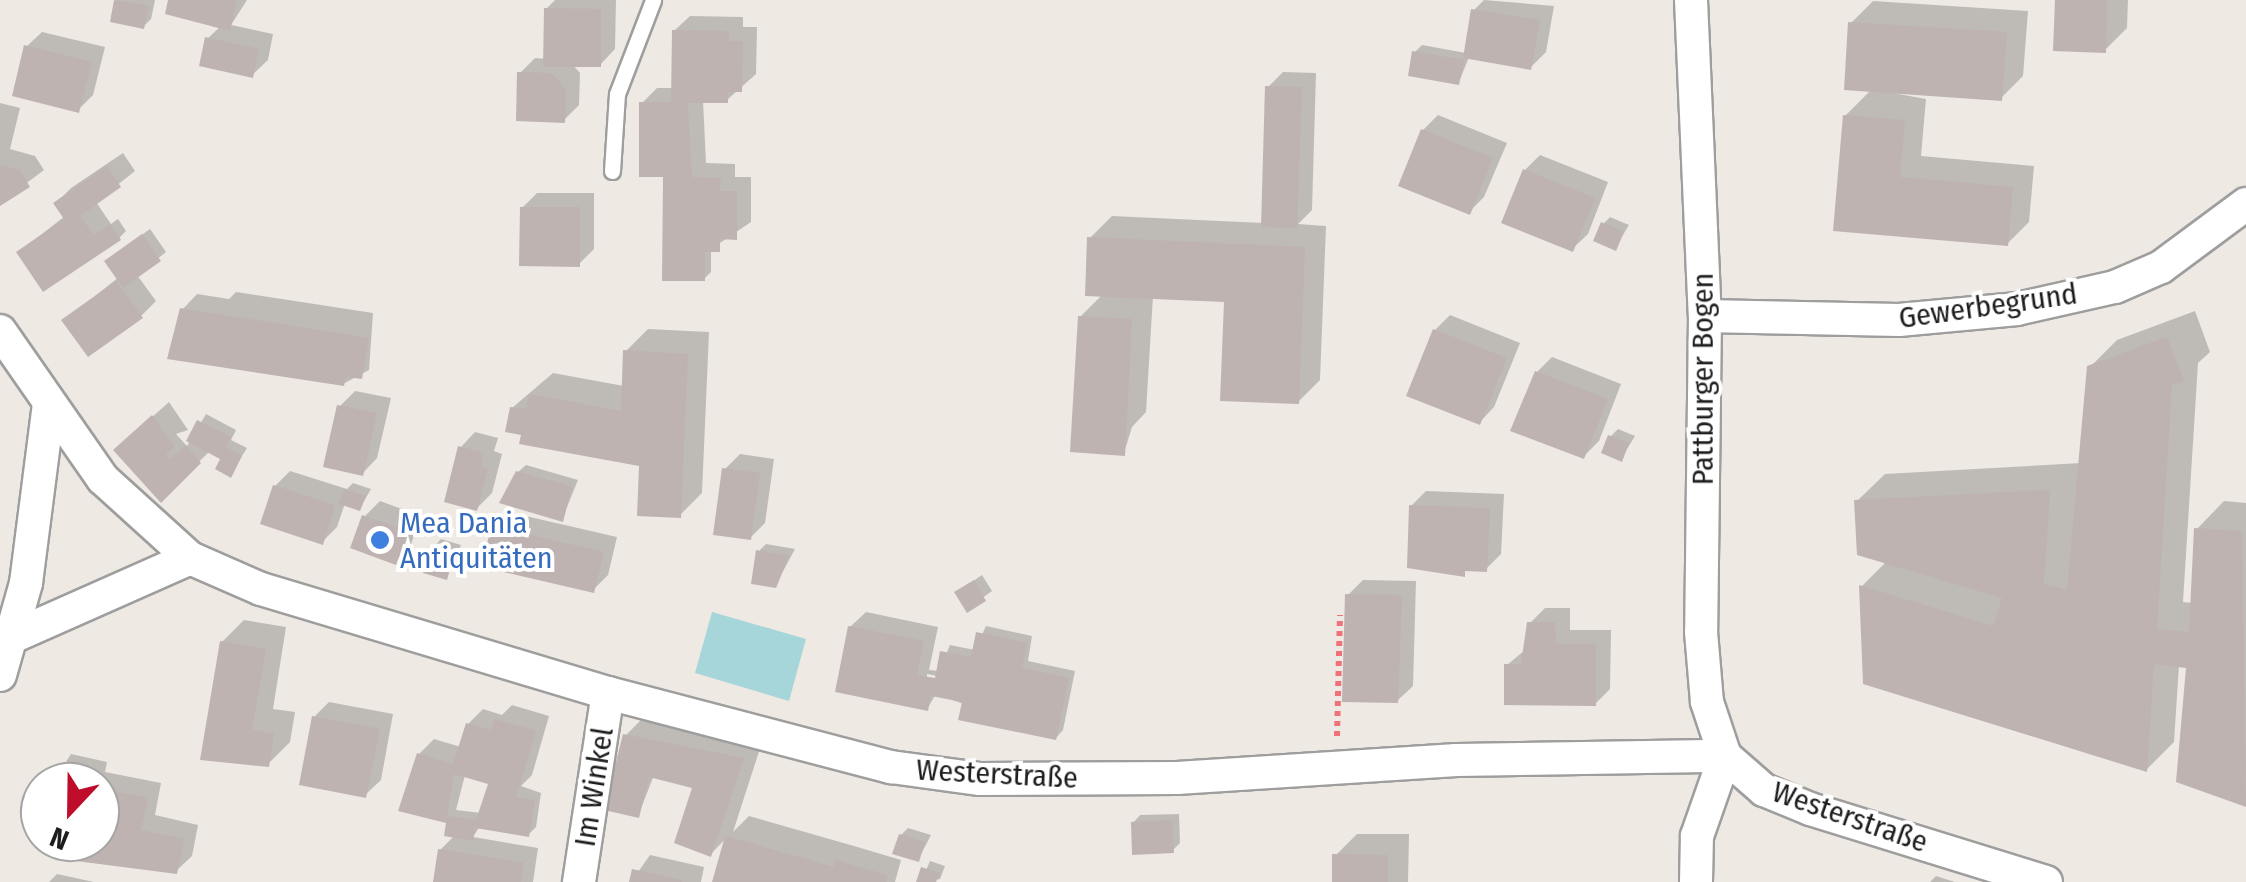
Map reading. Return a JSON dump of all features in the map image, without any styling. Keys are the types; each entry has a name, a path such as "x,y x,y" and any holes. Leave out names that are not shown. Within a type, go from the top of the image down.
{"street":[{"name":"Pattburger Bogen","path":"1691,0 1705,316 1701,632 1707,702 1724,756"},
{"name":"Gewerbegrund","path":"1705,316 1899,320 2017,308 2115,287 2161,268 2246,204"},
{"name":"Westerstraße","path":"0,331 103,480 190,558 261,588 608,693 891,768 980,779 1176,778 1336,767 1724,756 1764,790 1810,809 2046,882"},
{"path":"0,674 26,583 49,403"},
{"path":"12,637 190,558"},
{"name":"Im Winkel","path":"579,882 608,693"},
{"path":"1696,882 1697,836 1724,756"}],"lane":[{"path":"612,172 617,94 653,0"}],"path":[{"path":"1336,767 1340,615"}],"water":[{"path":"712,612 806,639 789,701 695,673"}],"building":[{"path":"114,0 149,6 144,29 110,22"},
{"path":"168,0 237,0 230,31 165,14"},
{"path":"2055,0 2107,0 2106,53 2053,51"},
{"path":"544,8 601,9 601,67 543,67"},
{"path":"1471,9 1540,20 1531,70 1463,58"},
{"path":"1848,22 2007,32 2002,101 1844,90"},
{"path":"672,30 729,31 729,41 743,41 742,92 728,92 728,103 688,103 692,177 721,178 720,191 737,191 737,240 720,239 720,252 705,252 705,281 662,281 663,177 639,177 639,102 671,102"},
{"path":"205,37 259,49 253,78 199,66"},
{"path":"24,45 92,62 79,113 12,96"},
{"path":"1412,51 1464,60 1459,85 1408,76"},
{"path":"517,72 551,73 566,89 565,123 516,121"},
{"path":"1265,86 1302,87 1297,228 1261,227"},
{"path":"1843,115 1905,120 1900,177 2013,187 2008,246 1833,231"},
{"path":"1421,129 1493,158 1470,215 1398,186"},
{"path":"0,165 20,170 30,187 0,206"},
{"path":"107,166 121,187 80,216 94,235 110,224 121,240 43,292 16,252 64,219 53,203"},
{"path":"1523,169 1595,198 1573,252 1501,223"},
{"path":"520,207 580,207 580,267 519,266"},
{"path":"1601,222 1624,232 1616,251 1593,241"},
{"path":"142,234 161,261 123,288 104,261"},
{"path":"1087,237 1305,247 1299,404 1220,401 1224,302 1085,296"},
{"path":"116,281 143,318 88,357 61,320"},
{"path":"180,308 369,338 362,379 346,377 344,386 167,359"},
{"path":"1078,316 1132,319 1125,456 1070,452"},
{"path":"1433,329 1507,358 1480,425 1406,396"},
{"path":"2167,337 2184,381 2172,384 2157,629 2189,632 2194,528 2242,531 2246,807 2176,782 2186,668 2154,664 2147,772 1863,684 1859,585 1993,626 2002,598 1857,555 1854,500 2050,490 2044,584 2067,590 2087,366"},
{"path":"623,350 688,354 681,518 637,516 639,466 519,444 521,435 505,432 510,407 526,409 529,394 621,411"},
{"path":"1535,371 1608,399 1584,459 1510,431"},
{"path":"337,405 377,413 363,476 323,467"},
{"path":"152,415 175,447 166,454 170,459 186,446 201,463 161,503 113,450"},
{"path":"197,420 231,437 226,447 242,456 231,478 215,469 220,459 186,441"},
{"path":"1608,435 1629,443 1622,462 1601,453"},
{"path":"458,446 484,453 481,466 488,469 477,511 444,502"},
{"path":"722,468 760,473 751,540 713,535"},
{"path":"516,471 572,487 563,522 499,503"},
{"path":"273,485 335,505 323,545 260,524"},
{"path":"344,489 366,496 360,511 339,504"},
{"path":"1409,505 1490,508 1487,572 1465,571 1465,577 1407,568"},
{"path":"362,515 408,531 396,565 350,548"},
{"path":"491,526 604,552 594,593 482,567"},
{"path":"432,545 455,552 447,580 423,573"},
{"path":"756,550 789,556 776,588 751,584"},
{"path":"974,580 986,601 967,613 954,592"},
{"path":"1345,594 1402,595 1398,703 1342,702"},
{"path":"1527,622 1555,622 1556,644 1596,644 1596,706 1504,705 1504,664 1521,664"},
{"path":"848,626 924,641 917,675 935,678 940,651 971,657 976,632 1027,643 1022,668 1069,678 1056,740 958,720 962,702 931,696 928,711 835,692"},
{"path":"220,641 266,649 252,730 274,734 269,767 200,760"},
{"path":"312,716 380,729 366,798 299,785"},
{"path":"494,719 536,731 516,797 535,800 529,837 475,828 473,841 444,836 446,823 398,811 417,753 453,764 466,723 491,730","holes":["454,774 488,784 476,820 447,816"]},
{"path":"623,734 744,758 711,857 674,843 692,788 649,777 639,818 604,810"},
{"path":"120,792 148,798 141,830 184,839 177,874 84,862 120,862"},
{"path":"1172,820 1174,853 1132,855 1131,822"},
{"path":"899,834 925,842 919,862 892,854"},
{"path":"725,836 834,867 836,860 887,875 886,882 712,882"},
{"path":"438,849 524,863 521,882 433,882"},
{"path":"1332,854 1388,855 1388,882 1332,882"},
{"path":"921,867 940,873 936,882 916,882"},
{"path":"632,869 682,880 682,882 629,882"}],"place":[{"name":"Mea Dania Antiquitäten","path":"380,540"}]}
